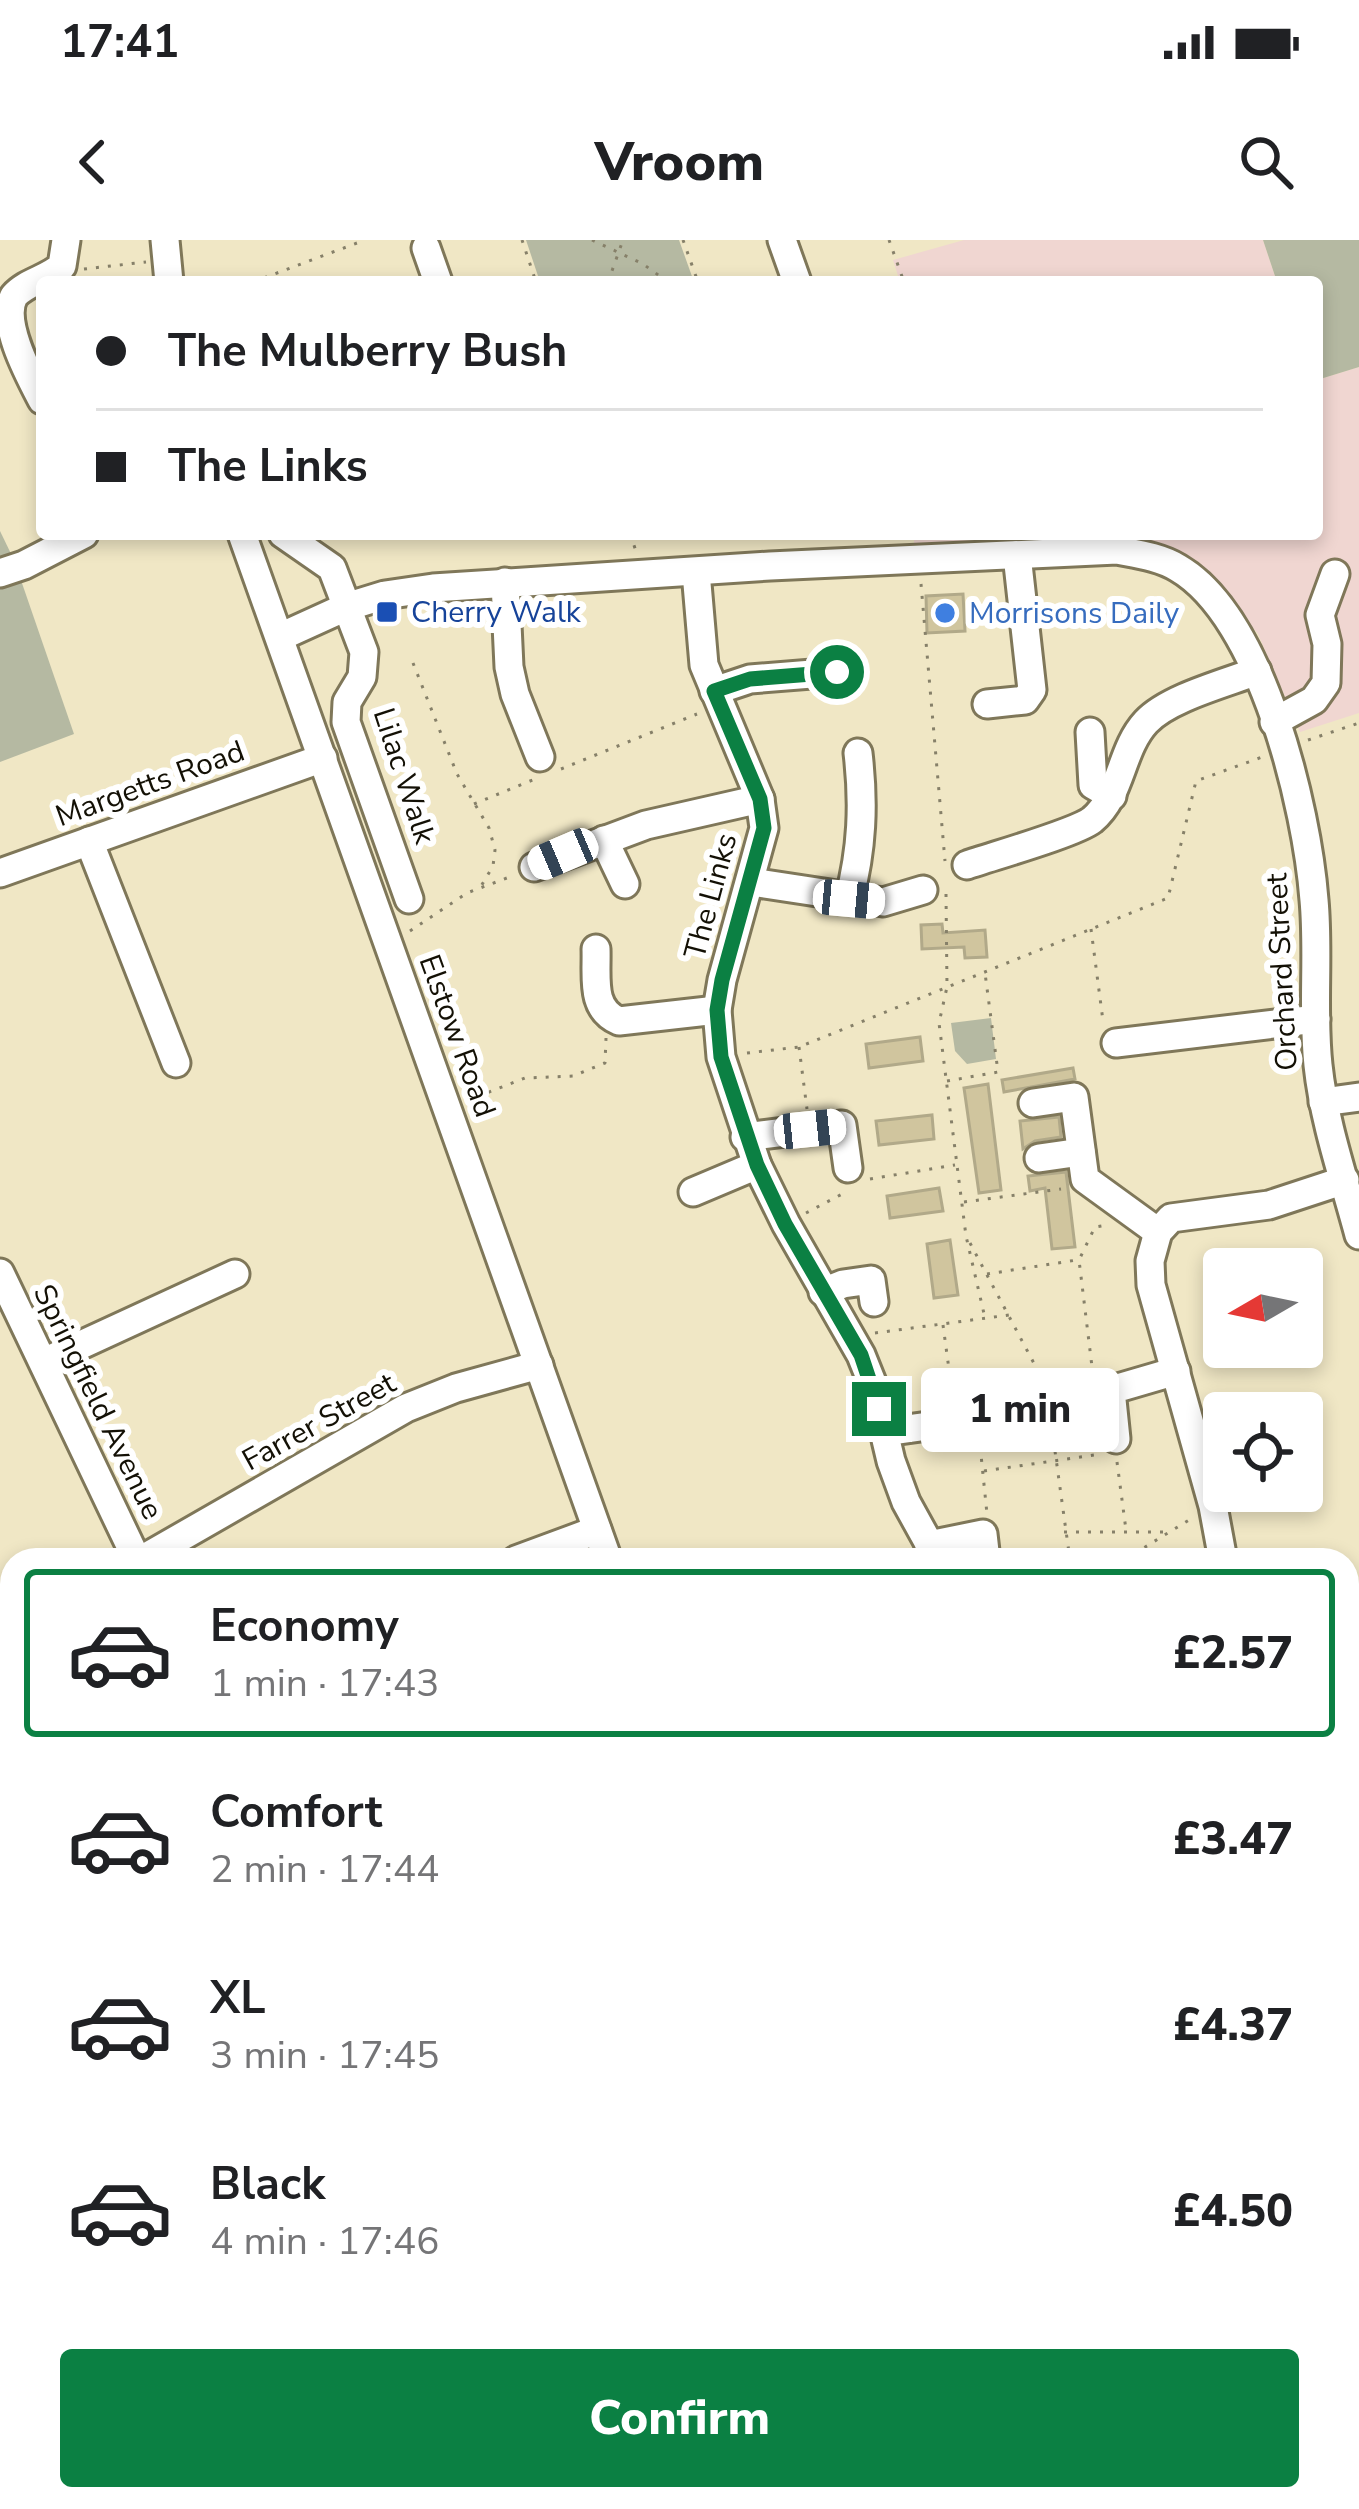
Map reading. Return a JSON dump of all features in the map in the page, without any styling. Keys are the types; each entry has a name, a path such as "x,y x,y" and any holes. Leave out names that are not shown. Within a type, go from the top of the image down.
{"street":[{"path":"782,240 795,276"},
{"path":"426,248 437,276"},
{"path":"37,276 64,253"},
{"path":"36,277 7,308 10,335 36,388"},
{"path":"0,574 73,540"},
{"name":"Elstow Road","path":"244,540 604,1548"},
{"path":"830,540 830,563"},
{"path":"314,543 332,568 346,607"},
{"name":"Orchard Street","path":"280,637 385,595 505,582 1117,550 1180,568 1214,598 1257,671 1284,749 1305,835 1314,898 1323,1102 1359,1234"},
{"path":"987,704 1025,700 1032,690 1017,555"},
{"name":"The Links","path":"696,572 701,650 760,799 764,828 717,1010 721,1057 757,1165 873,1385 891,1461 906,1502 932,1548"},
{"path":"1274,722 1313,700 1325,683 1327,644 1320,616 1335,574"},
{"path":"505,582 509,667 540,757"},
{"name":"Lilac Walk","path":"346,607 364,652 362,677 347,702 346,722 409,881"},
{"path":"956,868 1089,822 1112,796 1145,723 1166,707 1257,671"},
{"path":"717,698 750,679 837,672"},
{"path":"1090,732 1093,785 1112,796"},
{"path":"849,899 861,852 858,753"},
{"name":"Margetts Road","path":"0,874 323,758"},
{"path":"534,867 560,848 760,799"},
{"path":"604,840 625,884"},
{"path":"89,841 175,1064"},
{"path":"751,882 883,902 934,889"},
{"path":"596,949 597,998 608,1016 619,1022 717,1010"},
{"path":"1117,1043 1316,1019"},
{"path":"1033,1103 1074,1097 1083,1166"},
{"path":"1323,1102 1359,1097"},
{"path":"745,1137 842,1125 848,1168"},
{"path":"1039,1158 1083,1166 1148,1224 1151,1285 1203,1470"},
{"path":"694,1192 757,1165"},
{"path":"1148,1224 1269,1205 1345,1180"},
{"name":"Springfield Avenue","path":"0,1273 133,1548"},
{"path":"44,1362 236,1274"},
{"path":"823,1292 871,1280 874,1302"},
{"name":"Farrer Street","path":"160,1548 406,1408 456,1388 539,1365"},
{"path":"1117,1439 1111,1390 1176,1371"},
{"path":"885,1432 960,1421"},
{"path":"1214,1512 1221,1548"},
{"path":"548,1548 597,1530"}],"path":[{"path":"269,276 365,240"},
{"path":"522,240 534,276"},
{"path":"592,240 660,276"},
{"path":"610,276 623,240"},
{"path":"683,240 696,276"},
{"path":"889,240 902,276"},
{"path":"64,253 75,270 167,261"},
{"path":"920,574 933,740 956,868"},
{"path":"413,663 457,774 489,828 495,850 493,866 480,888"},
{"path":"474,804 717,698"},
{"path":"721,1057 799,1047 1168,898 1196,781 1359,723"},
{"path":"391,947 425,918 480,888 521,872 526,883 535,879 534,867"},
{"path":"934,889 947,987 939,1024 956,1165 966,1236 986,1318"},
{"path":"1091,928 1106,1044 1117,1043"},
{"path":"946,1081 998,1072 985,973"},
{"path":"448,1108 525,1078 573,1076 605,1063 608,1016"},
{"path":"799,1047 810,1129"},
{"path":"785,1224 878,1175 956,1165"},
{"path":"962,1202 1079,1186 1083,1166"},
{"path":"1046,1386 1094,1389 1079,1260 1095,1227 1148,1224"},
{"path":"966,1236 1046,1386 1067,1548"},
{"path":"987,1274 1079,1260"},
{"path":"850,1336 1010,1315"},
{"path":"943,1324 960,1421 980,1436 988,1504 985,1547"},
{"path":"984,1471 1116,1452 1126,1532"},
{"path":"1143,1548 1203,1512"},
{"path":"1064,1532 1170,1532"}],"shaded area":[{"path":"964,240 1263,240 1275,276 898,276 893,260"},
{"path":"1359,367 1359,713 1300,732 1258,634 1202,566 1138,540 1323,540 1323,378"},
{"path":"914,540 1050,540 913,549"}],"green space":[{"path":"526,240 679,240 692,276 538,276"},
{"path":"1263,240 1359,240 1359,367 1323,378 1323,276 1275,276"},
{"path":"0,531 74,734 0,762"},
{"path":"991,1018 996,1059 967,1064 955,1051 951,1023"}],"building":[{"name":"Morrisons Daily","path":"963,594 965,631 927,633 926,596"},
{"path":"942,924 943,933 985,930 987,957 965,958 964,947 922,949 921,925"},
{"path":"920,1037 923,1061 869,1068 866,1044"},
{"path":"1073,1068 1075,1079 1004,1092 1002,1080"},
{"path":"988,1084 1001,1190 979,1193 964,1088"},
{"path":"932,1115 934,1139 879,1145 876,1121"},
{"path":"1059,1117 1061,1137 1035,1141 1023,1149 1020,1121"},
{"path":"1066,1172 1075,1247 1052,1249 1045,1188 1030,1191 1028,1176"},
{"path":"939,1188 943,1211 890,1218 887,1196"},
{"path":"950,1240 958,1295 934,1298 927,1244"}],"place":[{"name":"Cherry Walk","path":"387,612"},
{"name":"Morrisons Daily","path":"945,613"}],"route":[{"path":"837,672 750,679 714,691 760,799 764,828 722,980 718,1035 733,1098 757,1165 785,1224 861,1355 879,1409"}]}
